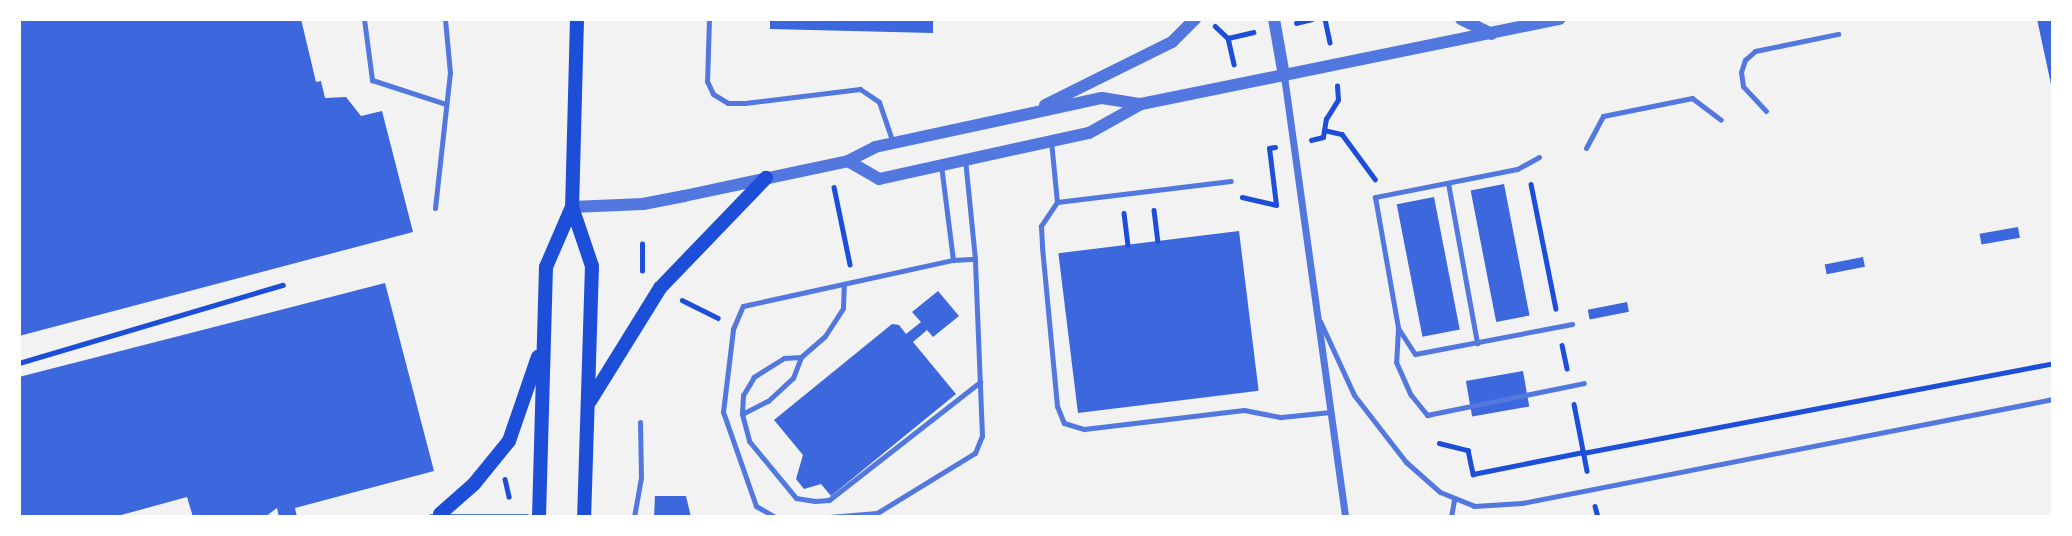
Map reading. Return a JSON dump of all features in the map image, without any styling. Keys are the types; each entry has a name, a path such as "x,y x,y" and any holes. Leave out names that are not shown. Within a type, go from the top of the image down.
{"main road":[{"path":"577,19 572,207 592,266 584,517"},
{"path":"588,405 660,288 766,178"},
{"path":"539,517 546,267 572,207"},
{"path":"435,515 474,484 509,441 544,342"}],"street":[{"path":"1024,115 1172,42 1195,19"},
{"path":"1274,19 1345,517"},
{"path":"1461,19 1492,34"},
{"path":"848,161 878,179 1089,133 1141,104 1559,19"},
{"path":"572,207 643,204 848,161 893,143 1102,98 1141,104"},
{"path":"435,515 526,517"}],"lane":[{"path":"364,19 372,80 446,104"},
{"path":"435,208 450,74 445,19"},
{"path":"709,19 707,81 713,94 728,103 745,103 860,89 879,102 893,143"},
{"path":"1766,111 1743,86 1741,72 1745,60 1755,51 1838,34"},
{"path":"1586,148 1603,116 1692,98 1721,120"},
{"path":"1051,141 1057,202 1041,226 1057,406 1064,423 1084,429 1244,410 1281,417 1331,412"},
{"path":"1539,157 1528,164 1375,197 1398,328 1396,362 1410,395 1427,415 1584,383"},
{"path":"829,517 877,513 975,453 982,436 975,259 965,159"},
{"path":"941,165 953,260"},
{"path":"1057,202 1231,181"},
{"path":"1448,183 1477,343"},
{"path":"775,517 756,506 728,436 723,412 734,326 743,306 755,301 953,260 975,259"},
{"path":"742,414 768,401 793,378 801,357 825,336 843,307 844,284"},
{"path":"1318,318 1354,395 1386,439 1425,482 1454,500 1496,507 2053,399"},
{"path":"1398,328 1415,354 1572,324"},
{"path":"801,357 784,358 754,377 743,395 742,414 749,440 796,498 829,500 980,382"},
{"path":"634,517 640,478 640,422"},
{"path":"1451,517 1454,500"}],"path":[{"path":"1207,19 1228,37 1238,85"},
{"path":"1324,130 1342,134 1375,180 1375,197"},
{"path":"830,164 853,282"},
{"path":"1439,443 1468,450 1473,474 1583,452 1528,164"},
{"path":"1375,180 1389,178"},
{"path":"1153,205 1158,241"},
{"path":"642,244 642,278"},
{"path":"19,363 283,285"},
{"path":"660,288 734,326"},
{"path":"1583,453 2053,362"}],"building":[{"path":"19,19 301,19 316,82 321,81 325,98 346,97 361,116 382,111 413,232 19,336"},
{"path":"770,19 933,19 933,33 770,29"},
{"path":"2037,19 2053,19 2053,89 2052,89"},
{"path":"1504,184 1530,316 1496,322 1471,190"},
{"path":"1434,197 1460,330 1422,337 1397,204"},
{"path":"2018,227 2020,238 1982,245 1980,234"},
{"path":"1239,231 1259,391 1078,413 1058,253"},
{"path":"1863,257 1865,267 1827,274 1825,264"},
{"path":"385,283 434,471 295,508 297,517 279,517 277,508 265,517 193,517 187,497 114,517 19,517 19,377"},
{"path":"938,291 959,316 933,337 927,330 913,342 956,394 831,496 821,484 804,489 796,479 803,455 774,420 892,324 899,325 906,334 921,322 912,312"},
{"path":"1627,302 1629,312 1590,319 1588,310"},
{"path":"1523,371 1529,406 1472,417 1466,381"},
{"path":"655,496 686,496 691,517 654,517"}]}
